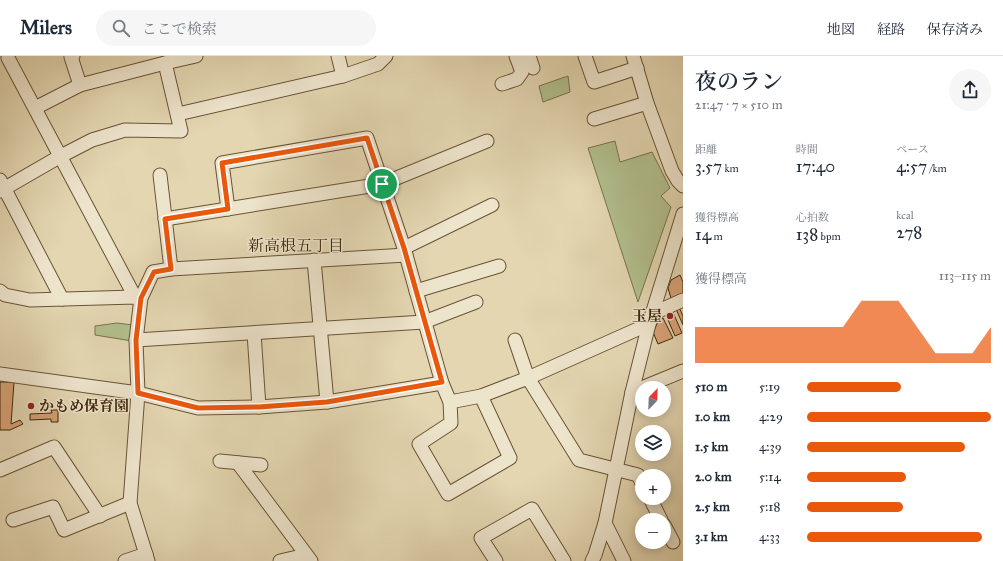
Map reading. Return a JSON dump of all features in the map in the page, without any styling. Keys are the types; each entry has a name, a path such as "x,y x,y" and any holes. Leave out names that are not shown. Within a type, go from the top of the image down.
{"street":[{"path":"73,56 71,57 80,85"},
{"path":"35,108 80,85 165,62 196,56"},
{"path":"338,56 343,76"},
{"path":"178,114 343,76 378,64 386,56"},
{"path":"502,84 517,79 522,72 516,56"},
{"path":"585,56 594,82 635,62 647,103 672,171 683,186"},
{"path":"6,61 35,108 59,157 138,297"},
{"path":"62,299 1,186 92,140 126,130 181,131 165,62"},
{"path":"594,119 647,103"},
{"path":"228,209 222,163 367,138 405,252 424,322 442,382 450,402 450,422 418,444 448,494 510,458 481,396"},
{"path":"165,219 382,184 487,141"},
{"path":"160,175 171,269"},
{"path":"125,561 147,557 130,503 138,393 136,340 138,297 154,272 171,269 314,260 405,252 492,205"},
{"path":"592,561 605,523 632,392 650,319 683,214"},
{"path":"314,260 327,402"},
{"path":"416,291 499,266"},
{"path":"0,291 5,295 30,300 138,297"},
{"path":"450,402 481,396 528,378 650,319 683,300"},
{"path":"136,340 424,322 476,302"},
{"path":"254,333 259,407"},
{"path":"514,340 528,378 579,460 635,475"},
{"path":"632,392 683,371"},
{"path":"0,374 138,393 198,408 259,407 327,402 442,382"},
{"path":"0,470 54,447 100,516"},
{"path":"220,461 261,465"},
{"path":"238,462 309,558"},
{"path":"13,520 53,506 64,530 130,503"},
{"path":"496,561 481,538 532,509 564,561"},
{"path":"605,523 624,561"},
{"path":"671,538 673,542"},
{"path":"280,561 309,558"}],"green space":[{"path":"568,76 570,92 543,102 539,86"},
{"path":"615,141 620,162 652,152 670,188 661,196 671,207 638,302 588,148"},
{"path":"117,323 133,325 132,341 95,335 95,326"}],"building":[{"path":"680,275 683,282 683,293 671,298 668,288 671,280"},
{"path":"679,307 683,316 683,325 676,309"},
{"path":"672,310 682,333 675,336 665,313"},
{"path":"663,318 673,338 658,344 653,332 659,320"},
{"path":"0,382 14,382 11,424 20,420 23,424 10,430 0,430"},
{"path":"51,410 58,410 58,422 51,422 51,419 30,420 30,414 52,413"}],"place":[{"name":"玉屋","path":"670,316"},
{"name":"かもめ保育園","path":"31,406"}],"district":[{"name":"新高根五丁目","path":"296,245"}],"route":[{"path":"367,138 382,184 404,248 442,382 327,402 259,407 198,408 138,393 136,340 141,298 154,272 171,269 165,219 228,209 222,163 367,138"}]}
